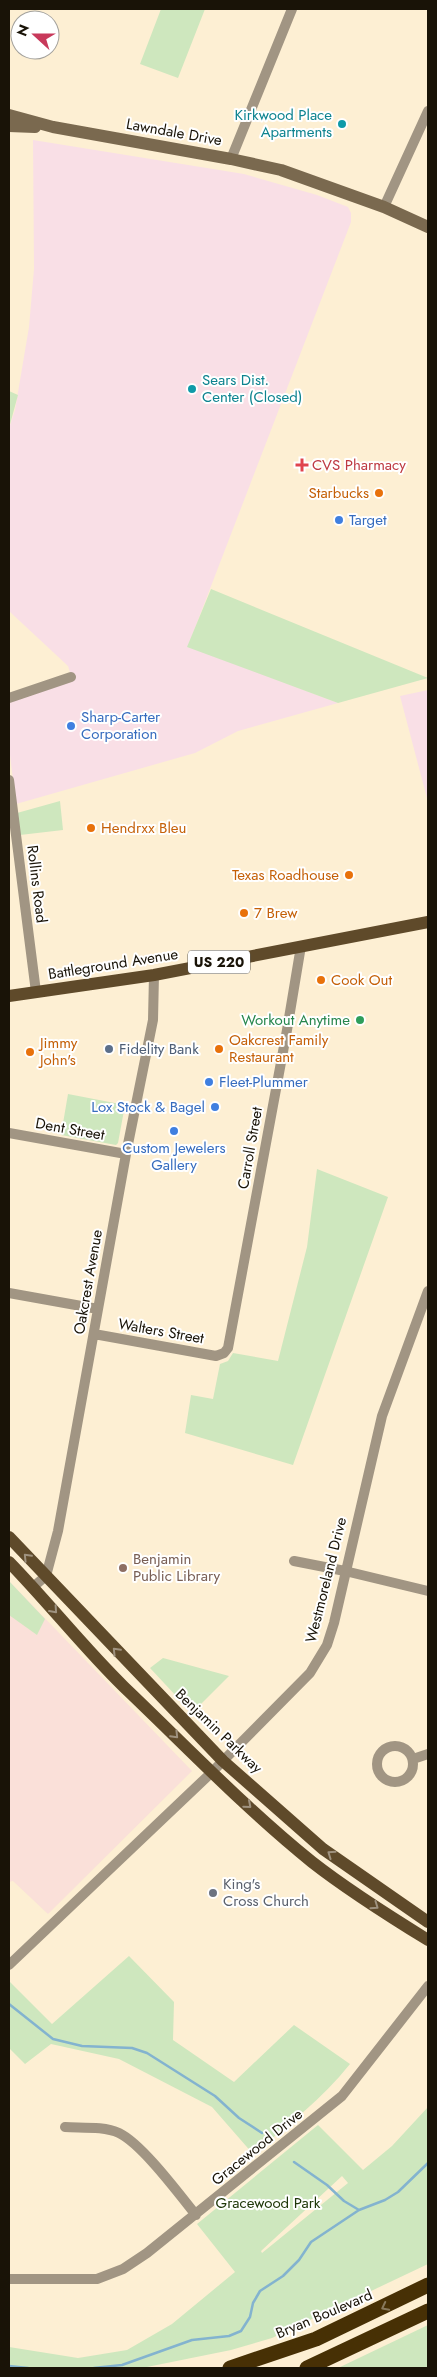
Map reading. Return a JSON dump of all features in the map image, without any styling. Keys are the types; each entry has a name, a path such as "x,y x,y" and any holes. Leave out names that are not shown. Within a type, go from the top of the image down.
{"highway":[{"name":"Bryan Boulevard","path":"230,2368 316,2339 428,2285"},
{"path":"307,2368 428,2311"}],"main road":[{"name":"Lawndale Drive","path":"10,121 232,158 281,170 384,207 428,227"},
{"name":"Battleground Avenue","path":"9,996 154,975 428,922"},
{"name":"Benjamin Parkway","path":"9,1538 223,1761 323,1849 428,1922"},
{"path":"9,1562 124,1687 154,1713 211,1773 313,1862 388,1915 428,1940"}],"street":[{"path":"232,158 292,9"},
{"path":"384,207 428,111"},
{"path":"9,698 71,677"},
{"name":"Rollins Road","path":"9,780 36,992"},
{"name":"Carroll Street","path":"224,1354 230,1339 300,946"},
{"name":"Oakcrest Avenue","path":"46,1576 58,1532 126,1154 153,1020 154,975"},
{"name":"Dent Street","path":"9,1133 126,1154"},
{"name":"Westmoreland Drive","path":"9,1965 211,1773 310,1674 319,1660 334,1623 382,1416 428,1292"},
{"name":"Walters Street","path":"9,1293 98,1310"},
{"name":"Walters Street","path":"94,1334 216,1356 224,1354"},
{"path":"294,1561 428,1591"},
{"path":"33,1587 46,1576"},
{"path":"413,1759 428,1754"},
{"name":"Gracewood Drive","path":"9,2279 97,2279 123,2270 196,2215 342,2096 428,1986"},
{"path":"65,2127 108,2130 120,2133 157,2168 196,2215"}],"shaded area":[{"path":"33,140 244,174 317,195 348,207 351,213 351,222 188,646 338,703 238,731 195,753 16,804 9,747 9,701 72,679 68,666 9,611 9,428 15,410 29,327 34,269"},
{"path":"428,690 428,802 400,696"},
{"path":"9,1581 192,1771 48,1914 13,1881 9,1882"}],"green space":[{"path":"161,9 205,9 178,78 140,64"},
{"path":"9,391 18,395 9,428"},
{"path":"211,589 428,678 338,703 187,647"},
{"path":"60,801 63,830 20,835 17,813"},
{"path":"68,1094 125,1105 118,1143 116,1145 61,1135"},
{"path":"317,1169 388,1197 293,1465 185,1433 191,1395 213,1399 220,1364 228,1361 233,1353 278,1361 307,1247"},
{"path":"9,1581 45,1619 37,1635 9,1615"},
{"path":"163,1658 229,1676 192,1713 150,1668"},
{"path":"129,1956 174,2002 173,2040 234,2082 294,2025 350,2064 316,2100 253,2154 212,2107 119,2059 51,2044 25,2064 9,2048 9,1981 52,2024"},
{"name":"Gracewood Park","path":"428,2107 428,2264 272,2338 231,2350 142,2368 9,2368 9,2347 78,2358 127,2350 172,2324 235,2272 197,2224 318,2125 363,2170 392,2146","holes":["342,2176 348,2183 262,2253 261,2251"]},
{"path":"428,2325 428,2368 338,2368"}],"waterway":[{"path":"9,2004 53,2039 82,2046 132,2048 147,2053 215,2096 239,2118 262,2133"},
{"path":"294,2162 327,2185 344,2201 359,2210"},
{"path":"94,2368 122,2365 192,2340 229,2336 241,2331 250,2317 253,2303 260,2291 283,2276 299,2260 311,2242 359,2210 385,2200 398,2192 428,2163"},
{"path":"9,2366 28,2368"}],"place":[{"name":"Kirkwood Place Apartments","path":"342,124"},
{"name":"Sears Dist. Center (Closed)","path":"192,389"},
{"name":"CVS Pharmacy","path":"302,465"},
{"name":"Starbucks","path":"379,493"},
{"name":"Target","path":"339,520"},
{"name":"Sharp-Carter Corporation","path":"71,726"},
{"name":"Hendrxx Bleu","path":"91,828"},
{"name":"Texas Roadhouse","path":"349,875"},
{"name":"7 Brew","path":"244,913"},
{"name":"Cook Out","path":"321,980"},
{"name":"Workout Anytime","path":"360,1020"},
{"name":"Fidelity Bank","path":"109,1049"},
{"name":"Oakcrest Family Restaurant","path":"219,1049"},
{"name":"Jimmy John's","path":"30,1052"},
{"name":"Fleet-Plummer","path":"209,1082"},
{"name":"Lox Stock & Bagel","path":"215,1107"},
{"name":"Custom Jewelers Gallery","path":"174,1131"},
{"name":"Benjamin Public Library","path":"123,1568"},
{"name":"King's Cross Church","path":"213,1893"}]}
